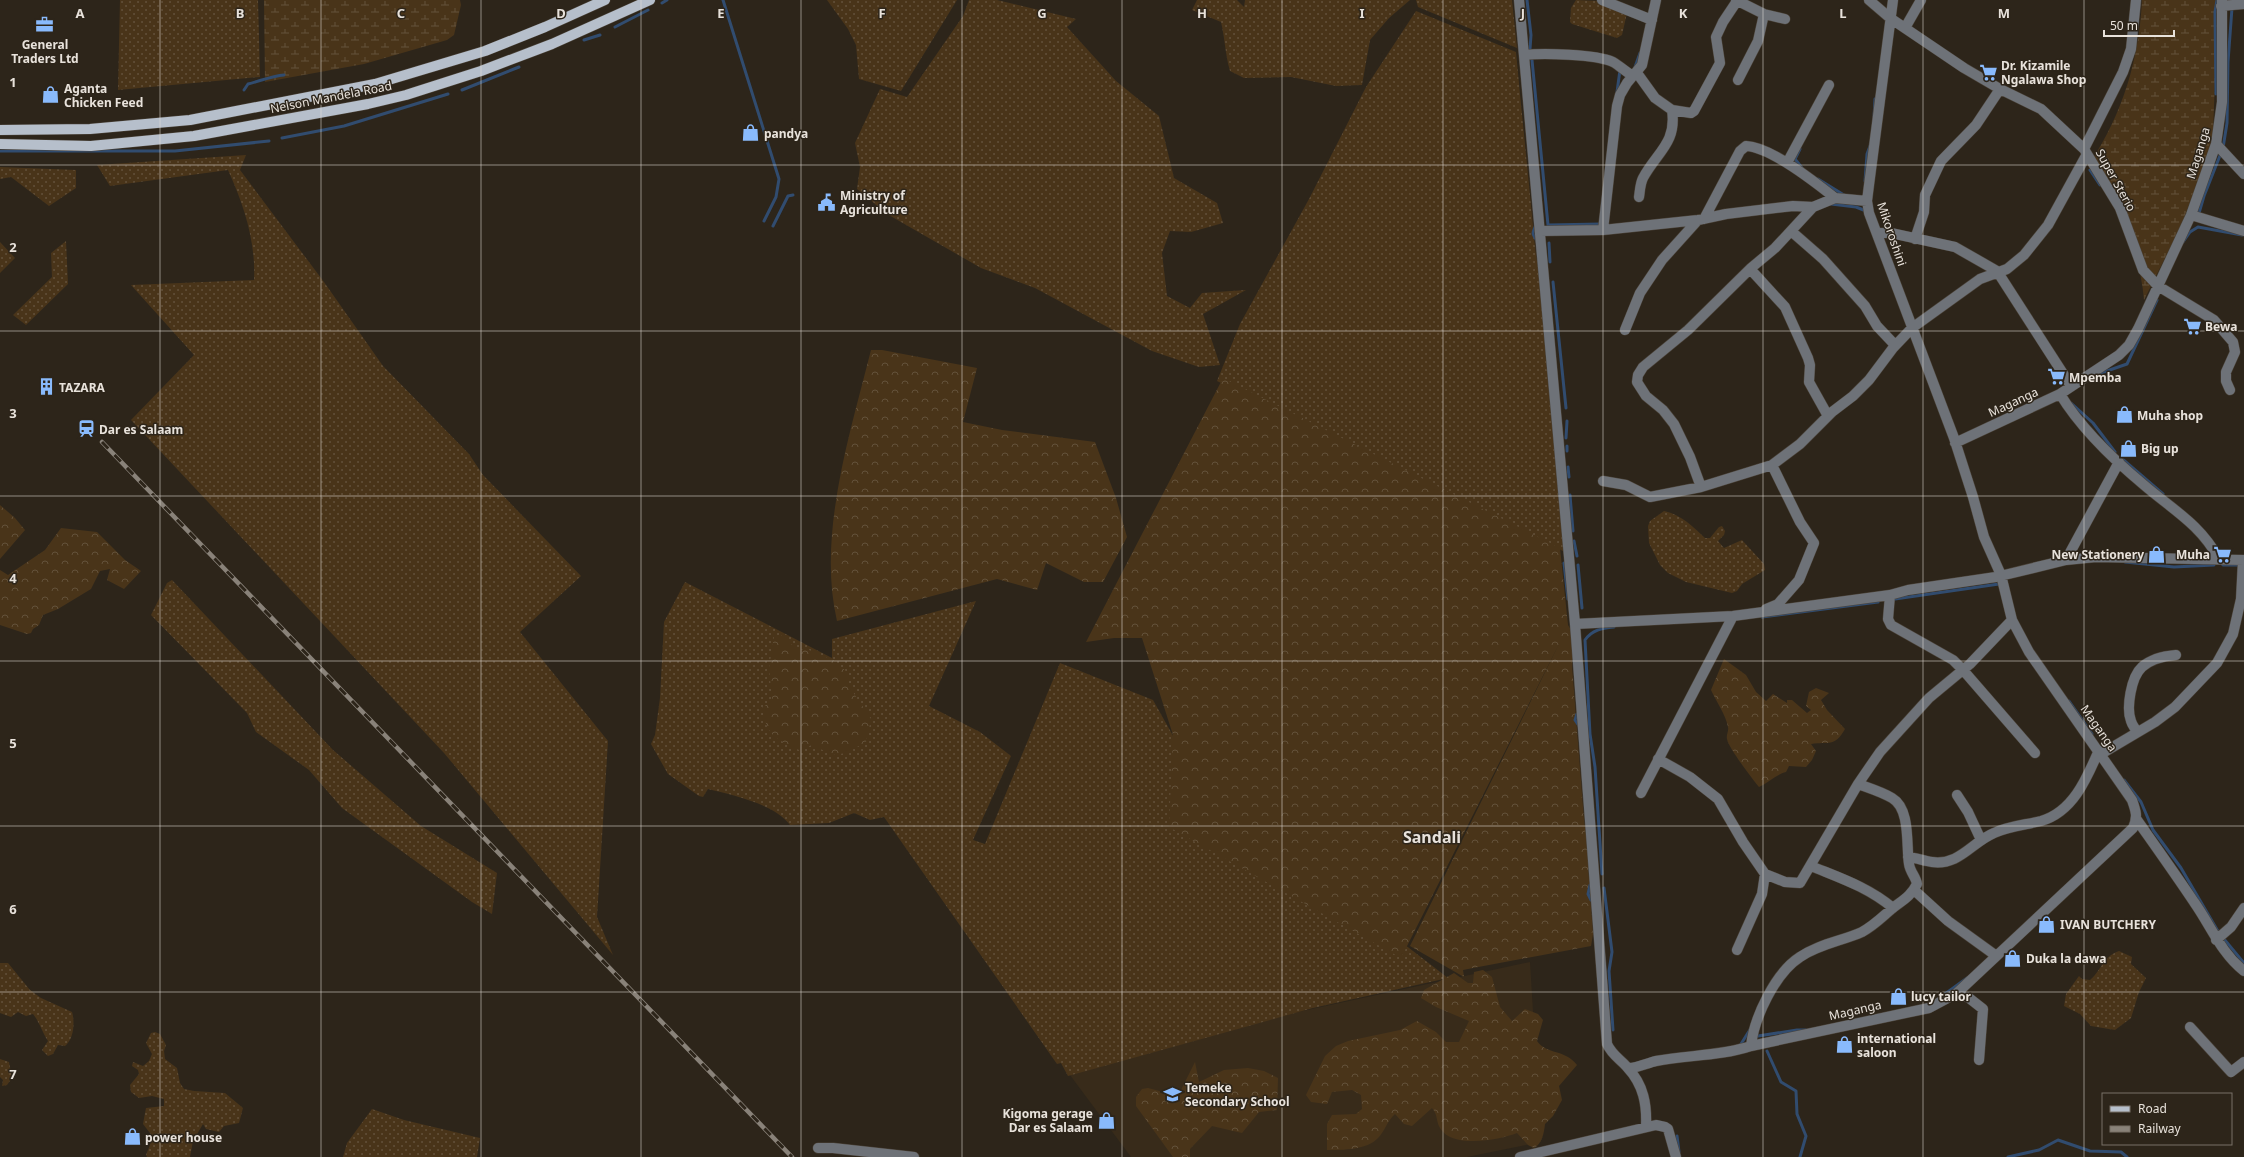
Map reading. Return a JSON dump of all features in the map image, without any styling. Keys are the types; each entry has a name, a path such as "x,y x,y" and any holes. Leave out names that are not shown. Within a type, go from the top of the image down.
{"main road":[{"name":"Nelson Mandela Road","path":"0,130 90,129 190,120 375,84 485,51 545,27 605,0"},
{"name":"Nelson Mandela Road","path":"0,144 91,146 194,136 368,104 414,92 481,71 552,44 650,0"}],"street":[{"path":"1519,0 1575,624 1607,1044 1615,1057 1629,1068 1646,1100 1646,1127"},
{"path":"1602,0 1652,20"},
{"path":"1603,230 1620,94 1642,65 1656,0"},
{"path":"1524,56 1542,53 1600,58 1613,62 1635,75 1655,98 1672,110 1691,113 1694,111 1720,63 1716,38 1723,22 1736,0 1764,14 1784,19"},
{"name":"Super Sterio","path":"1869,0 1890,18 2000,89 2041,109 2086,151 2120,208 2144,270 2158,286 2214,320 2233,342 2235,352 2226,372 2226,381 2230,390"},
{"name":"Mikoroshini","path":"1893,0 1867,201 1954,442"},
{"path":"1905,28 1921,0"},
{"path":"1602,481 1626,484 1650,497 1701,488 1772,465 1800,444 1828,416 1869,380 1893,348 1912,328 1980,279 1997,271 2007,269 2024,255 2048,225 2086,151 2123,72 2131,48 2136,0"},
{"path":"2222,3 2244,4"},
{"name":"Maganga","path":"1629,1068 1655,1061 1717,1052 1735,1051 1750,1046 1929,1008 1956,993 1995,955 2133,828 2137,820 2137,812 2132,800 2029,652 2012,620 2001,575 1984,537 1973,497 1954,442 2060,394 2070,386 2110,362 2129,345 2191,215 2216,144 2222,102 2222,3"},
{"path":"1738,80 1758,41 1764,14"},
{"path":"1787,164 1829,85"},
{"path":"1915,239 1924,212 1925,195 1941,162 1976,125 2000,89"},
{"path":"1639,197 1642,179 1669,140 1673,129 1672,110"},
{"path":"2216,144 2244,174"},
{"path":"1625,330 1640,293 1658,267 1701,220 1742,148 1751,146 1787,164 1835,198"},
{"path":"1540,231 1603,230 1701,220 1726,214 1793,206 1813,207 1835,198 1867,201"},
{"path":"1701,488 1690,457 1674,424 1663,410 1646,396 1637,382 1638,375 1657,354 1713,308 1751,268 1775,248 1813,207"},
{"path":"2191,215 2244,231"},
{"path":"1791,231 1823,259 1865,306 1877,326 1894,344 1893,348"},
{"path":"1878,233 1891,233 1955,247 1997,271 2070,386"},
{"path":"1751,268 1752,271 1766,285 1774,298 1785,307 1808,358 1810,365 1809,382 1828,416"},
{"path":"2060,394 2072,413 2119,462 2144,486 2206,537 2219,559"},
{"path":"2066,560 2119,462"},
{"path":"1760,613 1778,604 1799,580 1814,545 1772,465"},
{"path":"1575,624 1733,616 1760,613 1890,595 2001,575 2066,560 2096,557 2244,560 2241,599 2233,634 2218,663 2175,707 2137,732 2100,752 2078,794 2053,816 2005,828 1981,840 1956,858 1932,862 1921,858 1908,857"},
{"path":"1890,595 1888,619 1891,624 1953,660 2035,753"},
{"path":"1641,793 1733,616"},
{"path":"1658,759 1690,777 1718,799 1743,842 1765,874 1785,882 1799,884 1858,784 1897,732 1929,698 1963,670 2012,620"},
{"path":"2137,732 2131,721 2129,698 2138,672 2152,661 2164,656 2176,655"},
{"path":"1750,1046 1753,1028 1758,1014 1788,967 1799,957 1814,949 1863,931 1882,920 1893,908 1910,896 1914,890 1917,881 1909,866 1904,813 1900,805 1893,798 1858,784"},
{"path":"1957,795 1981,840"},
{"name":"Maganga","path":"2137,820 2196,904 2216,940 2235,964 2244,971"},
{"path":"1811,866 1877,894 1893,908"},
{"path":"1737,950 1762,894 1765,874"},
{"path":"1914,890 1948,921 1995,955"},
{"path":"2216,940 2231,927 2244,908"},
{"path":"1956,993 1969,998 1983,1009 1979,1060"},
{"path":"2190,1027 2231,1072 2244,1062"},
{"path":"1520,1157 1646,1127 1662,1125 1668,1129 1676,1157"},
{"path":"818,1148 833,1148 914,1157"}],"shaded area":[{"path":"1530,962 1541,1142 1467,1157 1131,1157 1061,1063"}],"green space":[{"path":"120,0 258,0 260,77 118,90"},
{"path":"264,0 460,0 461,5 454,35 447,40 364,64 265,82"},
{"path":"827,0 957,0 901,91 859,79 856,45 848,29"},
{"path":"969,0 997,0 1076,19 1067,27 1116,81 1159,116 1174,178 1217,203 1223,223 1191,232 1170,231 1162,253 1167,296 1190,308 1202,293 1246,290 1203,314 1220,365 1199,367 1152,351 1035,288 981,268 887,214 857,189 860,167 855,143 880,89 907,97 963,16"},
{"path":"1197,0 1237,0 1244,7 1245,0 1410,0 1389,18 1370,40 1362,85 1336,86 1291,77 1244,78 1230,71 1221,22 1192,10"},
{"path":"1416,0 1512,0 1517,48 1418,7"},
{"path":"1576,0 1599,1 1627,13 1622,35 1617,38 1572,24 1570,22 1571,8"},
{"path":"2142,0 2218,0 2213,133 2205,164 2180,228 2144,300 2142,281 2131,245 2117,212 2090,163 2112,125 2127,85 2137,43"},
{"path":"1416,11 1516,52 1535,247 1545,311 1545,350 1565,552 1217,381 1240,324 1309,199 1366,87"},
{"path":"246,155 240,170 324,282 383,366 469,454 483,475 581,576 520,632 608,741 597,917 613,955 444,753 131,420 194,355 131,285 254,280 253,252 244,210 228,170 110,186 97,165"},
{"path":"0,167 76,170 76,188 49,206 11,177 0,179"},
{"path":"66,241 68,284 26,325 13,315 52,277 51,253"},
{"path":"0,242 15,258 0,273"},
{"path":"871,350 882,350 977,368 963,422 1002,430 1095,442 1116,498 1127,537 1103,582 1084,582 1046,563 1037,590 997,579 837,621 832,588 831,554 833,520 846,450"},
{"path":"1223,378 1560,548 1568,625 1572,632 1572,666 1584,820 1589,854 1588,867 1593,934 1591,946 1463,970 1464,977 1410,946 1560,642 1401,958 1169,827 1173,735 1142,638 1114,638 1086,642"},
{"path":"0,505 15,518 25,530 0,559"},
{"path":"1664,511 1681,518 1705,538 1710,538 1719,527 1722,526 1725,531 1724,535 1718,541 1724,548 1742,540 1764,564 1765,570 1742,584 1737,591 1732,593 1686,582 1668,573 1660,565 1649,543 1648,526 1650,521"},
{"path":"61,528 97,532 125,560 141,571 124,589 107,580 110,569 100,571 91,589 58,609 43,615 39,625 33,629 31,633 27,634 0,625 0,570 8,575 45,550"},
{"path":"172,580 333,750 421,826 497,873 492,914 472,902 342,808 309,770 256,732 247,713 151,615 167,583"},
{"path":"685,582 832,658 832,639 976,601 929,706 980,732 1011,756 973,840 985,844 1060,663 1153,700 1190,766 1186,776 1448,978 1313,1008 1068,1076 1061,1063 1057,1064 884,817 870,820 854,813 829,823 790,825 774,811 741,797 708,789 703,797 699,796 668,774 651,744 655,735 660,698 664,622"},
{"path":"781,635 797,649 809,650 833,660 848,673 849,686 871,719 866,742 846,753 833,755 812,745 799,750 777,739 769,731 762,708 772,700 769,668 774,637"},
{"path":"1724,659 1746,675 1756,692 1766,701 1773,694 1787,703 1787,700 1792,700 1807,713 1811,710 1806,706 1809,692 1816,688 1829,693 1821,700 1827,710 1845,729 1838,739 1834,741 1811,744 1816,751 1812,760 1806,767 1789,766 1786,772 1759,787 1728,743 1727,722 1711,690"},
{"path":"2119,951 2132,957 2131,964 2146,978 2139,992 2131,1018 2115,1030 2091,1026 2080,1014 2064,1006 2066,994 2079,976 2082,979 2090,980 2105,960"},
{"path":"0,963 8,963 30,990 41,998 72,1012 72,1035 65,1046 58,1045 53,1054 48,1056 42,1050 48,1041 33,1014 26,1016 18,1012 11,1017 0,1013"},
{"path":"1483,970 1492,977 1500,1007 1512,1021 1525,1009 1538,1014 1543,1020 1537,1041 1546,1048 1567,1056 1577,1065 1559,1086 1562,1100 1553,1116 1545,1124 1539,1144 1534,1148 1528,1145 1517,1133 1488,1140 1465,1141 1455,1139 1446,1135 1440,1128 1432,1108 1412,1126 1404,1124 1395,1114 1378,1138 1368,1145 1340,1150 1327,1150 1327,1124 1332,1115 1356,1114 1362,1109 1361,1095 1352,1090 1332,1092 1327,1104 1311,1102 1306,1095 1325,1056 1336,1046 1348,1041 1400,1030 1417,1021 1436,1032 1446,1042 1459,1042 1469,1021 1436,1007 1421,998 1424,990 1454,973 1468,983 1473,983 1474,972"},
{"path":"155,1032 160,1034 166,1045 164,1051 165,1059 177,1068 180,1083 184,1089 225,1093 243,1108 239,1123 224,1126 219,1132 206,1129 203,1124 193,1141 190,1157 147,1157 146,1155 153,1137 143,1124 146,1108 164,1106 164,1099 152,1096 139,1098 131,1092 130,1085 139,1074 138,1070 132,1066 133,1062 143,1066 149,1061 152,1054 146,1043 151,1033"},
{"path":"0,1059 9,1062 12,1078 7,1085 2,1086 3,1080 0,1077"},
{"path":"1195,1062 1199,1082 1224,1070 1248,1068 1264,1071 1278,1078 1277,1110 1259,1112 1242,1133 1212,1126 1190,1149 1190,1157 1173,1157 1136,1106 1136,1097 1142,1089 1148,1088 1178,1096"},
{"path":"372,1109 404,1120 480,1138 477,1157 343,1157 347,1143"}],"waterway":[{"path":"662,3 667,0"},
{"path":"723,0 779,179 776,197 764,221"},
{"path":"1527,0 1531,35 1530,49"},
{"path":"2216,94 2215,12 2217,0"},
{"path":"2223,148 2227,123 2228,62 2232,8 2234,7"},
{"path":"615,27 648,10"},
{"path":"584,40 600,35"},
{"path":"1635,67 1640,53"},
{"path":"1532,60 1548,225 1601,224"},
{"path":"462,90 519,67"},
{"path":"1617,92 1620,70"},
{"path":"244,90 248,84 270,77 284,75"},
{"path":"282,138 344,126 448,94"},
{"path":"1874,117 1875,99"},
{"path":"0,151 175,151 269,141"},
{"path":"1865,181 1867,154 1870,146"},
{"path":"1800,149 1795,159 1802,168"},
{"path":"2199,213 2221,153"},
{"path":"2090,170 2100,185"},
{"path":"1818,179 1844,195"},
{"path":"773,226 788,196 793,195"},
{"path":"1831,204 1856,207 1866,211"},
{"path":"1535,227 1533,234 1537,242"},
{"path":"2183,242 2190,232 2198,227 2242,235"},
{"path":"1549,243 1550,262"},
{"path":"1553,282 1566,408"},
{"path":"2101,373 2127,364 2157,300"},
{"path":"2071,403 2093,423 2115,452"},
{"path":"1566,438 1567,421"},
{"path":"1567,446 1567,451"},
{"path":"2120,457 2163,494"},
{"path":"1568,467 1569,477"},
{"path":"1570,495 1573,531"},
{"path":"1574,541 1577,556"},
{"path":"2221,561 2223,565 2237,565"},
{"path":"2125,562 2174,567 2214,565"},
{"path":"1564,563 1568,599"},
{"path":"1578,565 1582,608"},
{"path":"1895,599 1999,584"},
{"path":"1762,617 1878,602"},
{"path":"1602,874 1595,767 1590,734 1585,640 1598,630 1614,627"},
{"path":"2069,701 2092,734"},
{"path":"1577,714 1575,720 1579,726"},
{"path":"2124,780 2141,802 2153,830 2181,868 2219,933 2244,963"},
{"path":"1590,885 1588,894 1591,900"},
{"path":"1604,888 1612,952 1609,971 1613,1030"},
{"path":"1945,994 1967,978"},
{"path":"1741,1044 1751,1028"},
{"path":"1755,1033 1758,1036 1806,1030"},
{"path":"1767,1051 1781,1082 1796,1091 1797,1114 1806,1136 1800,1157"},
{"path":"1677,1136 1679,1152"},
{"path":"2008,1157 2039,1150 2058,1140 2090,1151 2121,1152 2127,1157"}],"railway":[{"path":"102,442 792,1157"}],"place":[{"name":"General Traders Ltd","path":"45,25"},
{"name":"Dr. Kizamile Ngalawa Shop","path":"1988,72"},
{"name":"Aganta Chicken Feed","path":"51,95"},
{"name":"pandya","path":"751,133"},
{"name":"Ministry of Agriculture","path":"827,202"},
{"name":"Bewa","path":"2192,326"},
{"name":"Mpemba","path":"2056,377"},
{"name":"TAZARA","path":"46,387"},
{"name":"Muha shop","path":"2124,415"},
{"name":"Dar es Salaam","path":"86,429"},
{"name":"Big up","path":"2128,448"},
{"name":"New Stationery","path":"2157,554"},
{"name":"Muha","path":"2223,554"},
{"name":"IVAN BUTCHERY","path":"2047,924"},
{"name":"Duka la dawa","path":"2013,958"},
{"name":"lucy tailor","path":"1898,996"},
{"name":"international saloon","path":"1844,1045"},
{"name":"Temeke Secondary School","path":"1172,1094"},
{"name":"Kigoma gerage Dar es Salaam","path":"1106,1120"},
{"name":"power house","path":"132,1137"}],"district":[{"name":"Sandali","path":"1432,837"}]}
